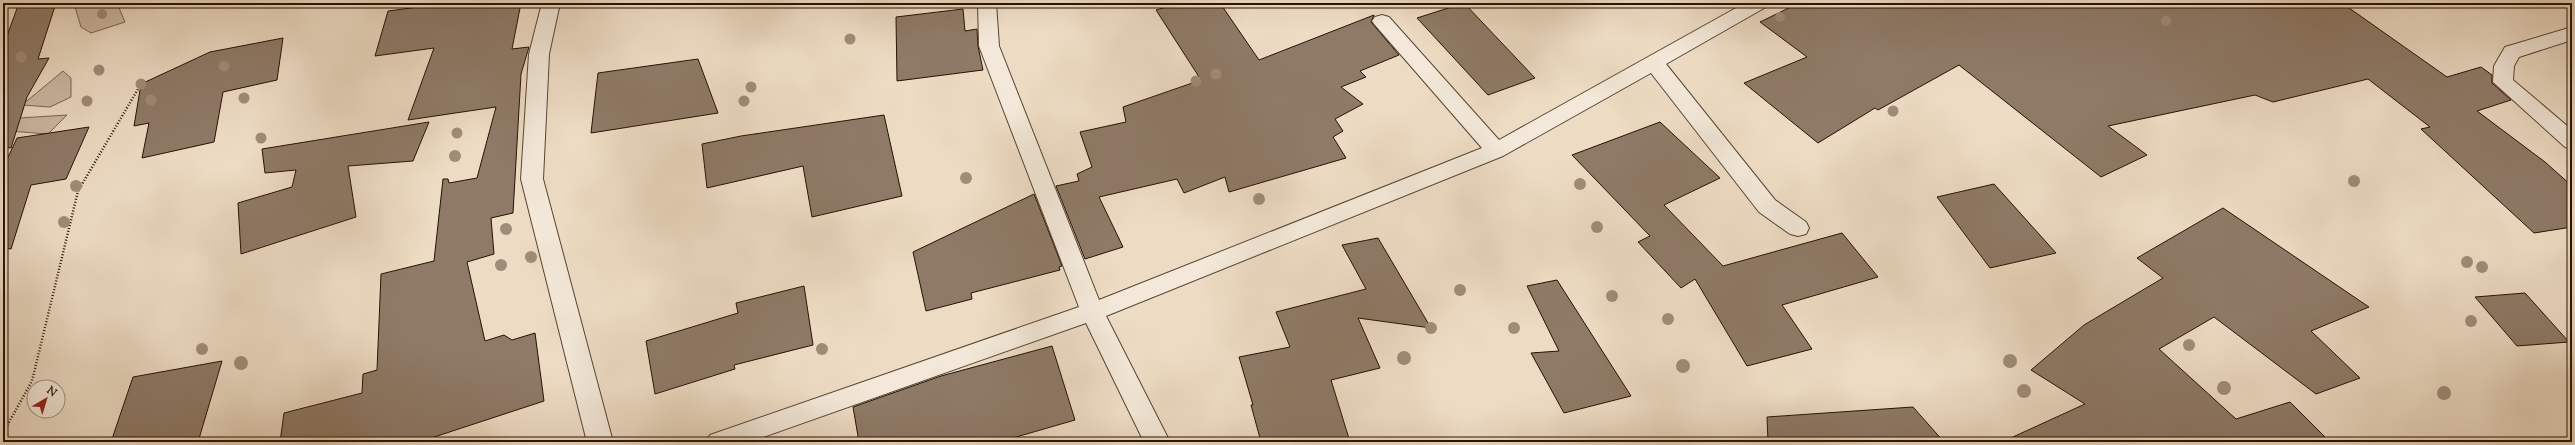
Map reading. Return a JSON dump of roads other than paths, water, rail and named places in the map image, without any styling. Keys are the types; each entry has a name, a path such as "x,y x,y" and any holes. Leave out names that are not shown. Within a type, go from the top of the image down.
{"street":[{"path":"551,3 539,54 532,179 600,442"},
{"path":"987,3 989,46 1092,312 1158,442"},
{"path":"719,442 1092,312 1496,151 1759,3"},
{"path":"1382,21 1496,151"},
{"path":"2572,33 2512,52 2504,66 2504,82 2572,142"},
{"path":"1653,62 1767,206 1798,228"}]}
